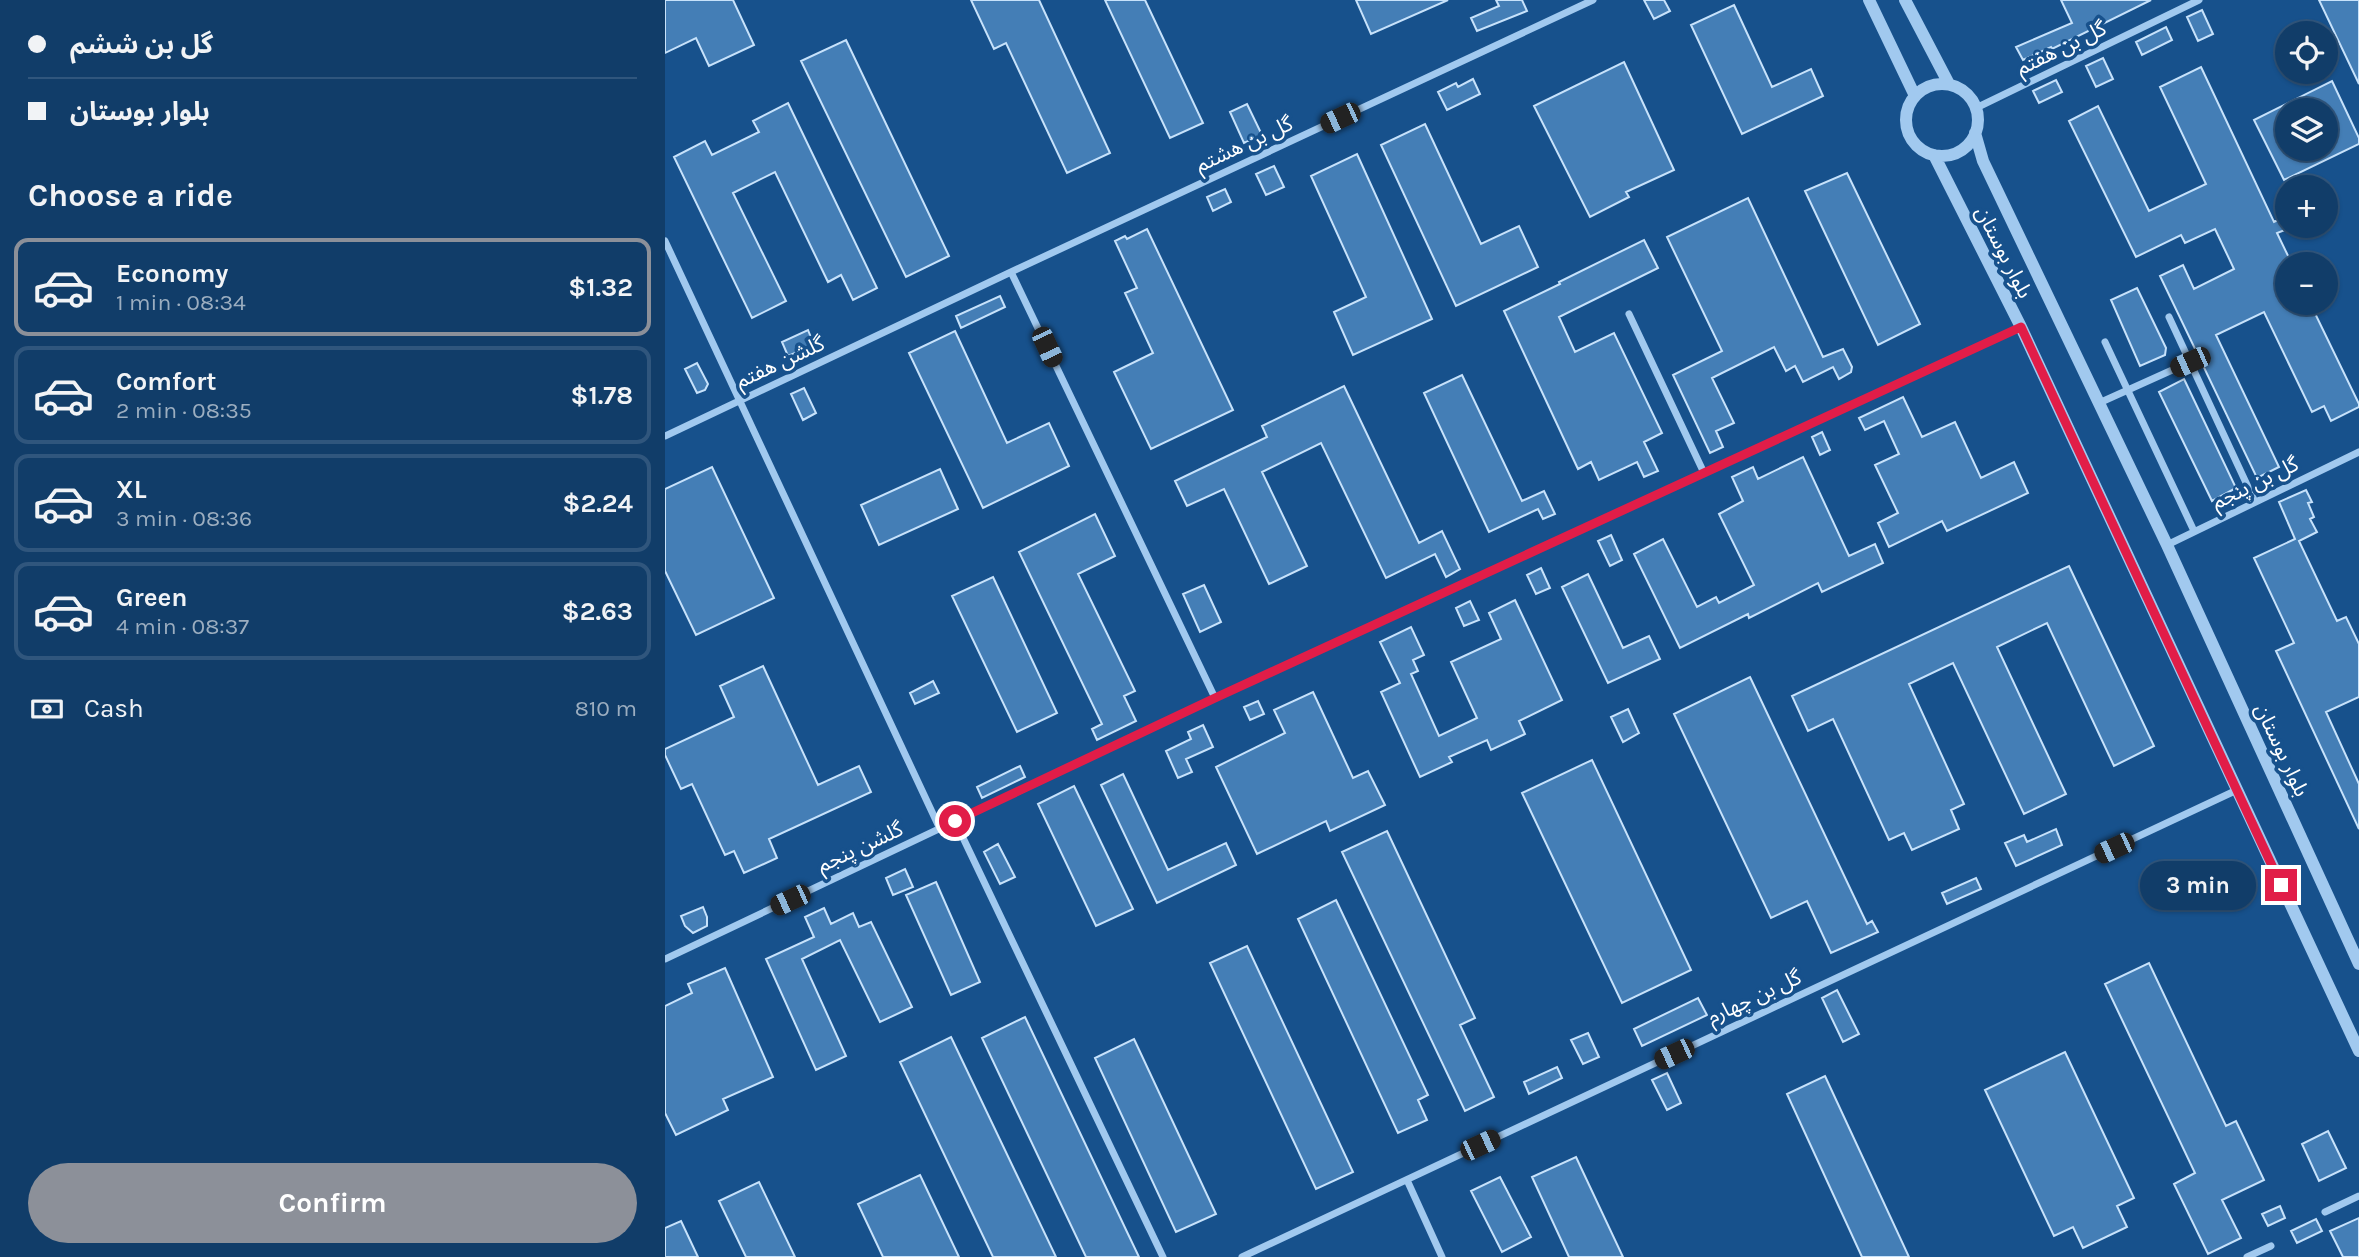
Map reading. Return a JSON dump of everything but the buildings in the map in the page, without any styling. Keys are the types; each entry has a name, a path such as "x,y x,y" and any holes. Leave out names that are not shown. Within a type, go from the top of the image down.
{"street":[{"name":"گل بن هشتم","path":"910,320 1593,0"},
{"path":"1869,0 1915,96"},
{"path":"1905,0 1949,84"},
{"name":"گل بن هفتم","path":"1976,108 2199,0"},
{"path":"1949,84 1970,97 1976,108 1975,133 1959,151 1934,155 1916,145 1906,126 1906,115 1915,96 1930,85 1949,84"},
{"name":"بلوار بوستان","path":"1975,133 1983,161 2167,545 2359,964"},
{"name":"بلوار بوستان","path":"1934,155 2021,327 2359,1051"},
{"path":"665,241 940,828"},
{"path":"1011,272 1215,698"},
{"path":"1629,314 1704,474"},
{"path":"2169,317 2255,502"},
{"name":"گلشن هفتم","path":"665,436 910,320"},
{"name":"گلشن پنجم","path":"665,959 1215,698 2021,327"},
{"path":"2105,342 2194,531"},
{"path":"2099,403 2190,362"},
{"name":"گل بن پنجم","path":"2167,545 2359,452"},
{"name":"گل بن چهارم","path":"1242,1257 2237,790"},
{"path":"955,821 1163,1257"},
{"path":"1407,1180 1442,1257"},
{"path":"2325,1212 2359,1196"},
{"path":"2247,1257 2271,1245"}],"route":[{"path":"955,821 1215,698 2021,327 2281,885"}]}
